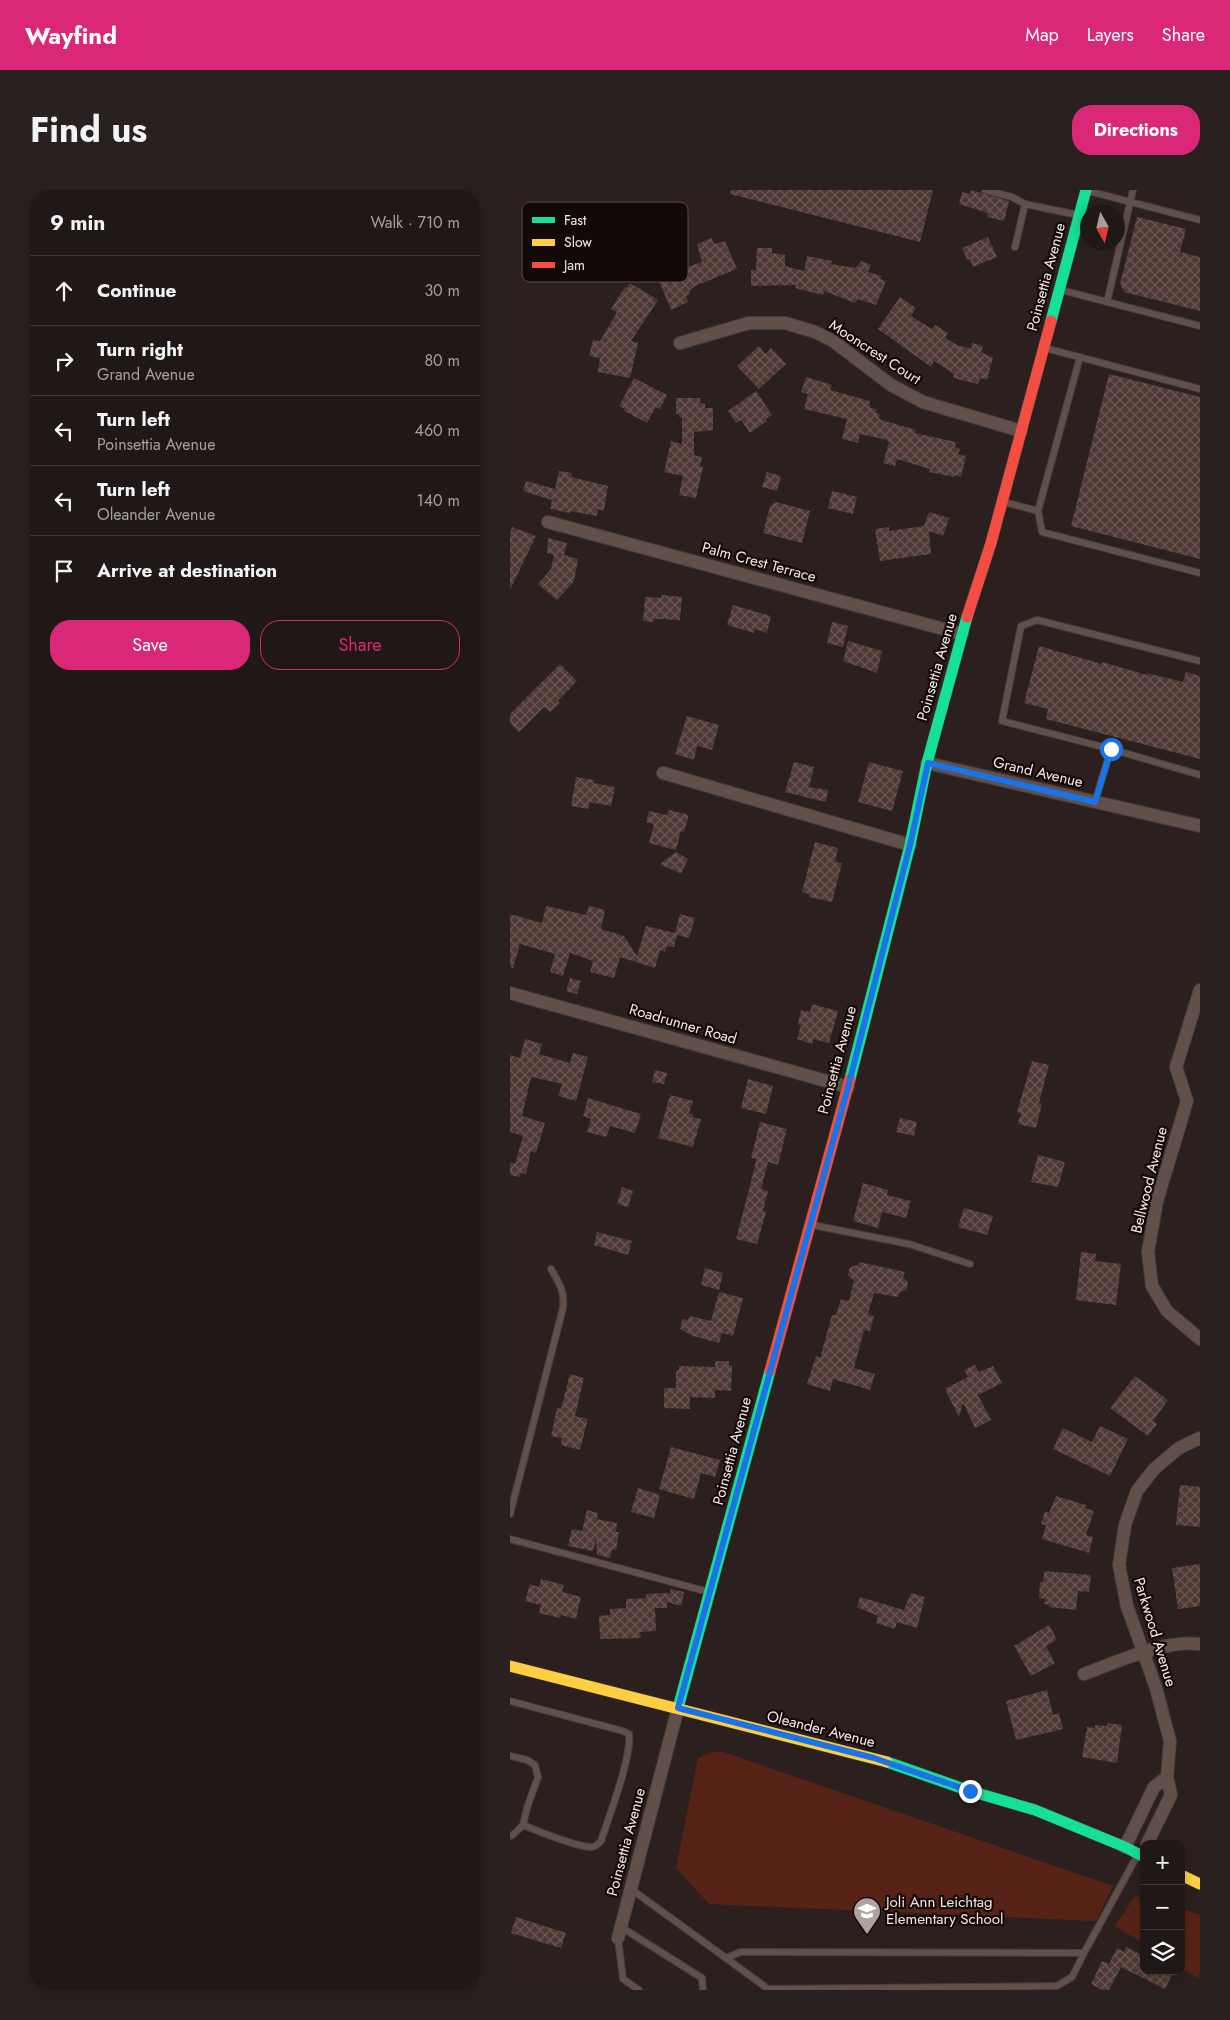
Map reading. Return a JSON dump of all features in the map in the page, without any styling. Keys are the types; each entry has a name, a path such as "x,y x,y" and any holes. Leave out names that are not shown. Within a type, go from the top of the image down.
{"street":[{"name":"Poinsettia Avenue","path":"619,1932 678,1708 848,1087 962,634 991,543 1086,190"},
{"name":"Mooncrest Court","path":"680,343 749,323 784,323 815,332 833,341 891,384 923,402 1021,431"},
{"name":"Palm Crest Terrace","path":"548,522 962,634"},
{"name":"Grand Avenue","path":"928,763 1200,826"},
{"path":"663,773 910,845"},
{"name":"Bellwood Avenue","path":"1200,990 1176,1067 1187,1101 1157,1201 1148,1252 1152,1286 1167,1311 1200,1338"},
{"name":"Roadrunner Road","path":"510,993 848,1087"},
{"name":"Parkwood Avenue","path":"1149,1840 1170,1795 1167,1777 1170,1741 1156,1688 1127,1606 1119,1565 1125,1525 1137,1491 1154,1469 1180,1448 1200,1438"},
{"path":"1084,1674 1144,1653 1184,1642 1200,1644"},
{"name":"Oleander Avenue","path":"510,1666 874,1758 970,1791 1035,1810 1140,1853"},
{"path":"1125,1847 1154,1787 1167,1777"},
{"path":"1185,1878 1200,1884"}],"lane":[{"path":"985,190 1012,197 1025,204 1079,215"},
{"path":"1086,190 1200,220"},
{"path":"1107,302 1133,190"},
{"path":"1015,247 1025,204"},
{"path":"1059,290 1200,326"},
{"path":"1044,347 1200,389"},
{"path":"1080,357 1038,511 1042,532 1200,573"},
{"path":"1002,502 1038,511"},
{"path":"1200,661 1037,620 1021,626 1002,720 1111,749 1200,776"},
{"path":"1095,802 1111,749"},
{"path":"810,1224 909,1244 970,1264"},
{"path":"510,1514 563,1308 562,1287 551,1269"},
{"path":"510,1539 710,1592"},
{"path":"510,1701 623,1731 629,1734 630,1740 601,1841 597,1845 591,1847 562,1840 522,1825"},
{"path":"510,1756 527,1760 535,1765 538,1777 522,1825 510,1836"},
{"path":"630,1889 726,1958 766,1990 1057,1986 1072,1977 1140,1857"},
{"path":"619,1932 623,1978 640,1990"},
{"path":"619,1932 702,1978 703,1990"},
{"path":"726,1958 741,1952 1084,1953"}],"shaded area":[{"path":"712,1752 723,1752 1113,1886 1096,1921 709,1904 676,1868 698,1758"},
{"path":"1135,1896 1140,1897 1140,1942 1115,1926"},
{"path":"1185,1909 1200,1915 1200,1979 1185,1970"}],"building":[{"path":"731,190 933,190 920,242 730,194"},
{"path":"971,190 1009,201 1004,221 987,217 988,213 959,204 962,192 970,194"},
{"path":"1137,217 1186,229 1180,252 1200,257 1200,311 1124,292 1120,284"},
{"path":"988,237 997,257 973,267 970,259 967,260 962,248"},
{"path":"712,238 714,244 725,241 737,269 695,286 689,291 690,294 686,296 688,302 671,310 659,282 688,282 688,267 702,262 697,244"},
{"path":"757,248 772,248 772,253 785,255 785,266 804,271 807,256 832,261 831,264 856,268 861,261 871,265 868,272 881,276 880,279 886,281 876,305 858,299 855,303 824,291 823,295 795,288 796,285 751,286 751,270 756,270"},
{"path":"630,283 658,300 631,341 638,343 630,378 598,372 600,358 589,356 593,340 600,341 617,312 611,309 625,287 627,288"},
{"path":"900,297 916,308 911,316 932,329 935,325 948,333 945,338 957,345 971,349 972,343 983,346 981,352 993,358 987,380 980,378 978,384 953,378 954,374 934,361 931,367 878,329"},
{"path":"759,346 766,354 771,348 786,364 759,389 737,366"},
{"path":"1109,374 1200,397 1200,559 1071,526"},
{"path":"806,377 832,385 830,390 870,401 870,408 877,409 876,413 880,414 879,419 916,430 915,433 956,442 955,447 960,449 958,454 966,456 961,477 929,472 930,469 897,459 895,466 883,463 889,442 887,440 860,434 858,443 842,439 847,419 804,409 808,394 801,392"},
{"path":"634,378 667,395 660,409 656,407 647,423 624,411 625,409 619,406"},
{"path":"756,391 772,415 750,433 741,420 736,423 728,411"},
{"path":"676,398 700,398 700,403 705,404 705,408 713,408 713,430 694,432 694,455 702,457 700,466 703,467 696,498 679,495 683,476 664,472 671,441 682,444 682,417 676,414"},
{"path":"559,471 572,473 571,477 608,486 604,511 598,509 597,516 550,509 552,500 523,491 526,481 555,489"},
{"path":"767,472 781,476 777,491 762,487"},
{"path":"832,491 857,497 853,514 828,508"},
{"path":"776,502 810,511 802,543 763,533 770,506"},
{"path":"929,512 949,518 943,536 929,531 931,554 880,561 875,529 889,527 889,531 924,526"},
{"path":"512,527 536,536 510,590 510,534"},
{"path":"548,538 567,543 564,555 578,559 574,581 557,600 538,584 551,569 554,555 547,553"},
{"path":"661,595 682,597 680,620 654,619 654,622 643,621 645,597 661,598"},
{"path":"733,605 771,616 767,633 755,629 754,633 727,625"},
{"path":"832,622 848,626 843,647 827,643"},
{"path":"848,641 882,651 877,673 843,661"},
{"path":"1039,646 1102,664 1102,662 1147,675 1147,673 1183,682 1186,672 1200,676 1200,759 1046,719 1048,709 1024,703"},
{"path":"560,664 577,681 558,701 560,703 550,712 544,707 519,732 510,723 510,714"},
{"path":"687,716 719,725 712,750 697,746 694,760 675,754"},
{"path":"794,762 814,767 809,787 828,790 826,802 785,792"},
{"path":"869,762 903,771 892,811 858,802"},
{"path":"576,777 594,780 593,783 615,787 611,806 590,802 588,809 571,806"},
{"path":"669,810 689,815 684,832 681,831 676,850 649,843 654,824 646,822 649,811 667,815"},
{"path":"815,842 838,848 835,862 842,863 832,902 809,897 809,894 802,892"},
{"path":"676,852 688,859 681,874 660,864"},
{"path":"546,906 586,915 589,906 605,910 601,929 624,936 637,956 646,926 675,933 680,914 695,918 689,938 677,935 674,947 667,946 665,952 660,950 655,968 620,957 614,978 590,972 593,961 570,953 563,976 550,972 555,954 520,944 513,968 510,967 510,914 542,923"},
{"path":"570,978 581,981 577,994 566,991"},
{"path":"812,1004 838,1011 829,1043 814,1039 812,1044 797,1039 801,1025 798,1024 801,1010 810,1012"},
{"path":"525,1039 542,1044 539,1054 570,1063 573,1053 588,1057 576,1101 558,1096 562,1084 532,1077 522,1116 545,1123 536,1153 531,1151 526,1174 521,1173 519,1177 510,1175 510,1162 515,1164 523,1136 510,1132 510,1055 520,1058"},
{"path":"1032,1061 1049,1065 1039,1103 1042,1104 1036,1128 1018,1124 1021,1113 1017,1112"},
{"path":"655,1070 667,1073 664,1084 652,1082"},
{"path":"748,1079 773,1086 766,1114 741,1108"},
{"path":"670,1095 693,1101 689,1113 693,1114 692,1117 701,1119 693,1147 658,1138"},
{"path":"588,1098 641,1114 635,1133 610,1126 606,1137 587,1132 591,1119 583,1116"},
{"path":"900,1118 917,1122 914,1136 896,1132"},
{"path":"760,1122 787,1129 778,1165 768,1162 761,1189 768,1191 763,1211 766,1212 757,1244 736,1239 754,1170 756,1159 751,1158"},
{"path":"1038,1155 1065,1162 1058,1187 1031,1182"},
{"path":"863,1183 888,1190 887,1195 911,1201 906,1218 882,1212 878,1228 853,1221"},
{"path":"622,1187 633,1191 628,1207 617,1204"},
{"path":"964,1208 993,1216 987,1235 958,1227"},
{"path":"597,1232 632,1241 628,1255 594,1245"},
{"path":"1081,1252 1096,1254 1095,1261 1121,1264 1116,1305 1076,1300"},
{"path":"859,1262 905,1272 903,1278 908,1282 906,1290 900,1292 898,1297 874,1293 868,1314 874,1316 870,1331 864,1330 854,1368 875,1374 870,1390 833,1379 830,1391 807,1384 816,1356 820,1358 832,1315 836,1315 841,1299 849,1301 854,1281 848,1275 850,1267 858,1265"},
{"path":"705,1268 723,1273 719,1290 701,1285"},
{"path":"719,1292 743,1298 733,1336 722,1333 719,1343 693,1336 680,1329 682,1319 688,1320 690,1316 711,1321"},
{"path":"715,1361 729,1361 729,1365 732,1366 731,1391 715,1390 715,1398 690,1397 690,1409 664,1408 664,1388 676,1388 676,1371 679,1370 679,1366 715,1367"},
{"path":"975,1365 979,1372 993,1366 1002,1383 978,1395 991,1420 975,1428 963,1403 959,1417 945,1389 968,1377 964,1370"},
{"path":"570,1374 584,1378 575,1416 588,1419 580,1450 561,1445 562,1438 551,1436 557,1408 561,1409"},
{"path":"1135,1376 1168,1400 1153,1421 1157,1424 1148,1436 1110,1408"},
{"path":"1100,1426 1128,1439 1110,1476 1053,1449 1063,1428 1092,1442"},
{"path":"671,1447 720,1460 715,1477 701,1473 694,1499 659,1489"},
{"path":"1180,1485 1200,1487 1200,1527 1176,1525"},
{"path":"638,1488 660,1495 654,1518 631,1512"},
{"path":"1056,1496 1086,1505 1085,1508 1094,1511 1086,1535 1093,1537 1089,1553 1042,1539 1046,1525 1041,1524 1045,1511 1049,1513"},
{"path":"587,1510 598,1513 597,1519 617,1523 616,1532 619,1532 616,1550 612,1549 610,1558 597,1555 596,1540 593,1551 568,1546 572,1529 582,1531"},
{"path":"1200,1564 1200,1606 1178,1609 1172,1568"},
{"path":"1044,1571 1091,1575 1089,1592 1078,1591 1076,1610 1049,1607 1050,1605 1044,1604 1045,1599 1039,1598 1040,1582 1043,1582"},
{"path":"541,1579 564,1585 562,1592 581,1597 576,1619 561,1615 560,1618 539,1613 541,1605 525,1601 530,1584 539,1587"},
{"path":"671,1589 684,1592 681,1606 667,1602 667,1608 655,1608 656,1631 640,1632 641,1638 600,1639 599,1616 610,1615 610,1609 626,1608 626,1599 649,1598 646,1598 646,1594 670,1593"},
{"path":"911,1593 925,1597 917,1628 897,1622 895,1629 876,1623 878,1616 857,1607 860,1597 904,1610"},
{"path":"1049,1625 1057,1640 1046,1646 1055,1663 1031,1676 1014,1646"},
{"path":"1047,1690 1053,1715 1059,1713 1063,1729 1016,1740 1006,1701"},
{"path":"1107,1723 1122,1725 1117,1763 1082,1757 1087,1727 1095,1728 1095,1725 1107,1726"},
{"path":"516,1917 566,1933 561,1948 511,1933"},
{"path":"1126,1947 1140,1954 1140,1975 1172,1975 1165,1989 1121,1967 1109,1990 1102,1990 1091,1984 1102,1961 1109,1964 1117,1948 1124,1952"}],"traffic: fast":[{"path":"1051,321 1086,190"},
{"path":"850,1079 910,845 927,763 967,617"},
{"path":"678,1708 770,1371"},
{"path":"887,1762 970,1791 1035,1810 1140,1855"}],"traffic: slow":[{"path":"510,1666 887,1762"},
{"path":"1185,1877 1200,1884"}],"traffic: jam":[{"path":"967,617 991,543 1051,321"},
{"path":"770,1371 850,1079"}],"place":[{"name":"Joli Ann Leichtag Elementary School","path":"867,1935"}],"route":[{"path":"970,1791 874,1758 678,1708 848,1087 910,845 928,763 1095,802 1111,749"}]}
